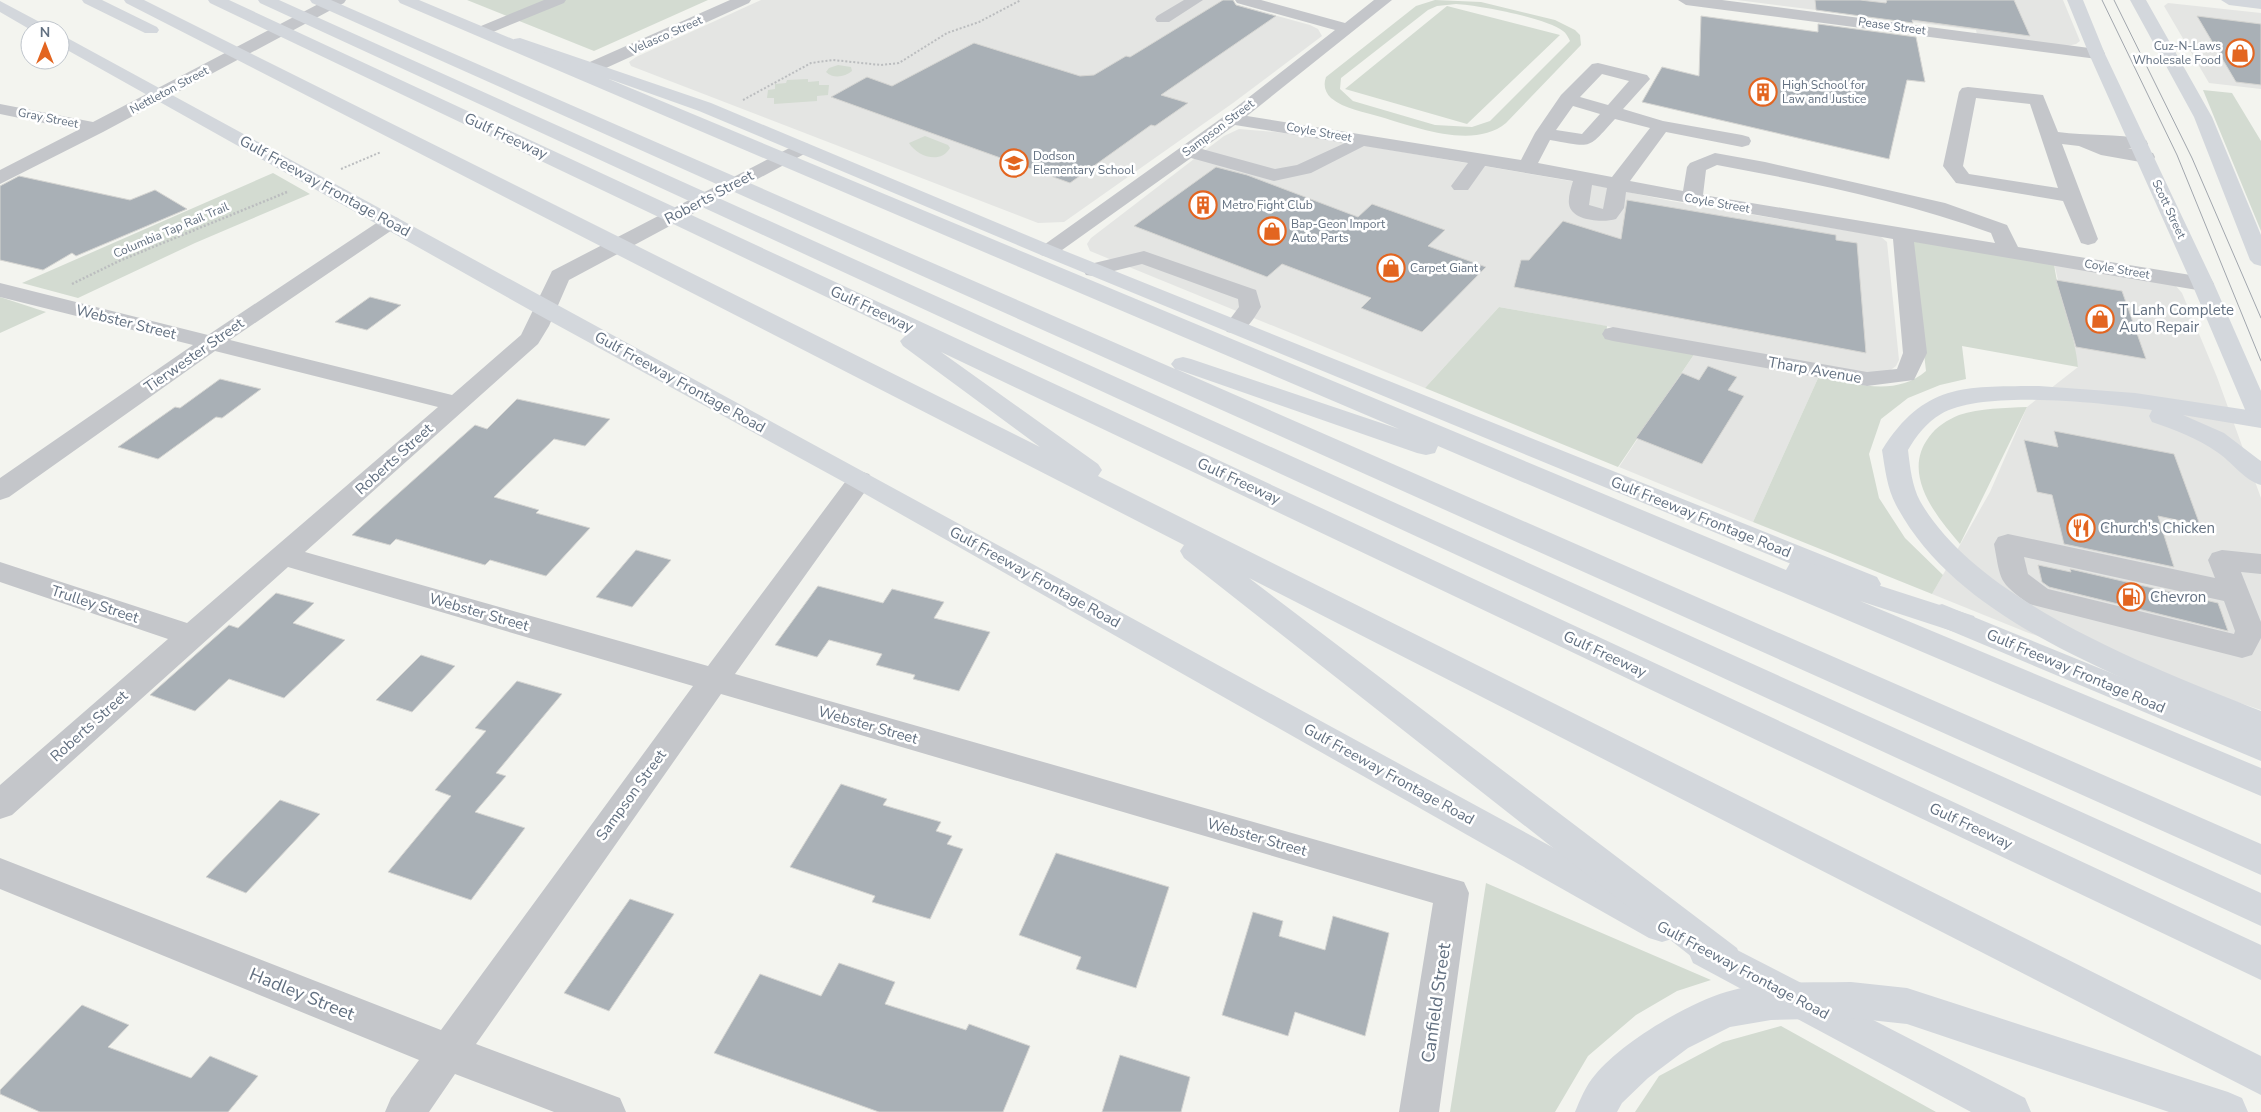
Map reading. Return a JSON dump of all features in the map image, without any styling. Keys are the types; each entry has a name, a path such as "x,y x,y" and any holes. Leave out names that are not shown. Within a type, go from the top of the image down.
{"main road":[{"path":"90,0 154,31 519,196"},
{"path":"132,0 2261,1076"},
{"name":"Gulf Freeway","path":"266,0 2261,910"},
{"path":"318,0 2261,860"},
{"path":"406,0 2261,782"},
{"name":"Gulf Freeway Frontage Road","path":"416,0 590,69 618,76 719,112 1094,270 1964,624 2215,731 2261,748"},
{"name":"Scott Street","path":"2075,0 2097,54 2204,284 2261,419"},
{"path":"2138,0 2203,117 2261,260"},
{"path":"2229,0 2261,4"},
{"name":"Gulf Freeway","path":"221,2 2261,963"},
{"path":"0,6 25,20"},
{"name":"Gulf Freeway Frontage Road","path":"70,45 860,480 1724,960 2011,1112"},
{"path":"853,299 1042,434 1724,960"},
{"path":"1006,304 1383,433 1964,624"},
{"path":"2261,419 2150,401 2095,395 2043,392 1975,395 1933,408 1909,428 1895,450 1899,478 1909,505 1934,540 1962,568 2017,610 2143,677 2261,726"},
{"path":"2095,395 2198,429 2230,447 2261,476"},
{"path":"2215,731 2261,726"},
{"path":"2215,731 2261,759"},
{"path":"1595,1112 1608,1090 1634,1064 1675,1035 1726,1010 1770,1002 1851,1000 1908,1006 2228,1112"}],"street":[{"name":"Nettleton Street","path":"0,178 338,0"},
{"path":"487,29 558,0"},
{"name":"Velasco Street","path":"590,69 743,0"},
{"path":"1164,19 1195,0"},
{"path":"1243,0 1346,28"},
{"name":"Sampson Street","path":"1048,251 1232,119 1384,0"},
{"name":"Pease Street","path":"1686,0 2097,54"},
{"path":"1527,166 1544,133 1567,99 1598,68 1641,78 1586,140 1544,133"},
{"path":"2071,196 1963,179 1953,166 1968,92 2037,99 2088,239"},
{"path":"1567,99 1661,126 1742,142"},
{"name":"Gray Street","path":"0,109 97,128"},
{"name":"Coyle Street","path":"1232,119 1480,158 1584,176 1692,199 2204,284"},
{"path":"1584,176 1578,202 1580,209 1594,214 1609,215 1614,208 1618,183 1661,126"},
{"path":"2050,137 2083,141 2101,139 2142,151"},
{"path":"1188,151 1274,175 1283,175 1353,146 1361,139"},
{"name":"Roberts Street","path":"0,805 190,635 285,556 530,339 538,326 560,276 801,148"},
{"path":"1461,186 1480,158"},
{"path":"1692,199 1697,167 1715,159 1765,168 1945,209 2000,229 2009,251"},
{"name":"Tierwester Street","path":"0,491 211,343 391,222"},
{"name":"Tharp Avenue","path":"1613,334 1867,379 1906,375 1915,353 1903,233"},
{"path":"1094,270 1130,259 1144,257 1248,295 1250,307 1235,327"},
{"path":"1138,288 1168,266"},
{"name":"Webster Street","path":"0,290 456,404"},
{"name":"Sampson Street","path":"405,1112 714,680 860,480"},
{"path":"2236,594 2008,544 2015,579 2039,598 2242,647 2255,632 2222,560 2261,564"},
{"name":"Webster Street","path":"285,556 1452,893"},
{"name":"Trulley Street","path":"0,572 190,635"},
{"name":"Hadley Street","path":"0,873 447,1052 606,1112"},
{"name":"Canfield Street","path":"1420,1112 1452,893"}],"path":[{"path":"719,112 811,63 839,59 884,65 901,62 949,32 978,23 1021,0"},
{"name":"Columbia Tap Rail Trail","path":"71,284 181,235 295,189"}],"shaded area":[{"path":"467,0 708,0 594,51"},
{"name":"Dodson Elementary School","path":"761,0 1220,0 1310,25 1318,29 1322,36 1233,103 1064,222 1038,223 631,66 629,62 636,57"},
{"path":"1435,0 1481,2 1555,20 1575,30 1580,35 1581,45 1506,123 1493,131 1478,135 1461,136 1427,130 1355,110 1331,98 1325,88 1326,77 1416,6","holes":["1466,5 1542,21 1563,31 1570,41 1490,121 1472,127 1435,125 1353,101 1340,89 1341,78 1428,10 1437,6"]},
{"path":"1737,0 2063,0 2080,41 2067,46 1977,35 1976,30"},
{"path":"2168,3 2261,13 2261,89 2209,83 2164,6"},
{"path":"1447,6 1560,35 1467,124 1345,89"},
{"path":"838,65 851,67 852,71 846,75 839,76 832,76 826,72 829,68"},
{"path":"808,79 808,82 819,81 819,85 829,85 828,95 817,96 817,101 774,104 774,98 767,98 768,90 775,89 775,84 786,83 787,80"},
{"path":"2203,90 2232,93 2261,141 2261,231"},
{"path":"1239,129 1276,132 1356,144 1594,185 1671,201 1880,236 1887,242 1899,360 1896,366 1888,372 1874,374 1499,307 1425,388 1090,251 1087,244 1091,238 1224,136"},
{"path":"925,136 948,145 950,148 940,156 929,157 923,155 917,152 909,143"},
{"path":"273,173 310,194 195,243 78,298 22,283"},
{"path":"1911,241 2054,263 2059,290 2074,341 2078,367 1962,346 1966,379 1940,385 1908,398 1881,419 1869,454 1879,498 1905,538 1943,575 1932,594 1753,522 1819,376 1861,385 1888,386 1902,384 1926,371"},
{"path":"2054,263 2175,285 2182,293 2217,377 2261,498 2261,710 2026,632 1932,594 1990,492 2027,407 2078,367"},
{"path":"0,297 46,312 0,333"},
{"path":"1499,307 1607,326 1606,337 1695,353 1618,467 1425,388"},
{"path":"1695,353 1819,376 1753,522 1619,467"},
{"path":"2027,407 1960,544 1941,521 1925,494 1920,480 1919,465 1921,451 1935,430 1959,415 2001,408"},
{"path":"1486,883 1711,980 1677,991 1636,1015 1588,1056 1555,1112 1450,1112"},
{"path":"1781,1026 1936,1112 1635,1112 1659,1076 1723,1042"}],"building":[{"path":"1223,0 1233,0 1236,5 1276,16 1161,95 1188,103 1155,126 1151,125 1070,183 831,97 867,77 892,86 974,43 1080,76 1094,75 1126,56 1130,57"},
{"path":"1815,0 1860,0 1886,3 1887,0 2014,0 2030,36 1912,20 1913,23 1816,10"},
{"name":"High School for Law and Justice","path":"1701,16 1818,32 1818,24 1916,37 1925,82 1907,80 1889,159 1642,102 1662,67 1699,76"},
{"name":"Cuz-N-Laws Wholesale Food","path":"2197,16 2261,24 2261,85 2236,82"},
{"path":"1216,167 1247,175 1358,217 1372,204 1445,230 1428,246 1486,267 1422,332 1361,308 1371,298 1282,264 1267,277 1134,226"},
{"path":"19,176 130,200 155,190 187,209 76,256 72,253 43,270 0,260 0,186"},
{"path":"1627,200 1836,235 1836,240 1857,243 1866,353 1514,287 1521,260 1529,260 1563,221 1621,239"},
{"name":"T Lanh Complete Auto Repair","path":"2056,280 2122,291 2146,359 2076,347"},
{"path":"370,297 401,305 367,330 335,322"},
{"path":"1708,366 1737,377 1728,390 1744,396 1702,464 1636,438 1682,373 1699,380"},
{"path":"220,379 261,389 222,418 216,417 158,459 118,447 175,407 180,408"},
{"path":"517,399 610,419 585,446 554,439 494,497 539,510 536,513 590,528 546,576 490,560 485,565 396,539 390,545 352,535 475,425 487,429"},
{"path":"2054,431 2174,454 2200,525 2158,516 2174,567 2064,544 2052,495 2037,492 2024,440 2058,447"},
{"path":"636,550 671,560 632,607 596,597"},
{"name":"Chevron","path":"2038,565 2071,572 2070,569 2218,603 2228,631 2049,587 2042,582"},
{"path":"818,586 883,603 892,589 944,602 934,618 990,632 959,691 913,679 915,675 876,665 882,654 829,640 817,657 775,645"},
{"path":"276,593 314,603 293,623 345,640 284,698 229,679 195,711 150,695 229,625 238,628"},
{"path":"421,655 455,666 412,712 376,700"},
{"path":"517,681 562,694 496,773 506,776 475,812 525,828 471,900 388,872 451,796 435,790 486,731 475,728"},
{"path":"841,784 887,799 883,805 941,822 936,831 952,836 947,844 963,849 930,919 872,902 875,896 790,867"},
{"path":"280,800 320,814 246,893 206,877"},
{"path":"1056,853 1169,887 1136,988 1076,969 1081,957 1019,935"},
{"path":"630,899 674,914 609,1011 564,993"},
{"path":"1253,912 1283,921 1279,936 1325,950 1333,916 1389,933 1365,1036 1295,1012 1288,1036 1222,1015"},
{"path":"839,963 895,982 885,1004 966,1030 969,1024 1030,1046 1003,1112 879,1112 714,1053 760,974 821,996"},
{"path":"82,1005 129,1025 108,1047 191,1078 210,1056 258,1076 228,1112 40,1112 0,1094 0,1090"},
{"path":"1120,1055 1190,1077 1181,1112 1102,1112"}],"tram line":[{"path":"2102,0 2177,155 2261,361"},
{"path":"2114,0 2192,158 2261,318"}],"place":[{"name":"Cuz-N-Laws Wholesale Food","path":"2240,53"},
{"name":"High School for Law and Justice","path":"1763,92"},
{"name":"Dodson Elementary School","path":"1014,163"},
{"name":"Metro Fight Club","path":"1203,205"},
{"name":"Bap-Geon Import Auto Parts","path":"1272,231"},
{"name":"Carpet Giant","path":"1391,268"},
{"name":"T Lanh Complete Auto Repair","path":"2100,319"},
{"name":"Church's Chicken","path":"2081,528"},
{"name":"Chevron","path":"2131,597"}]}
